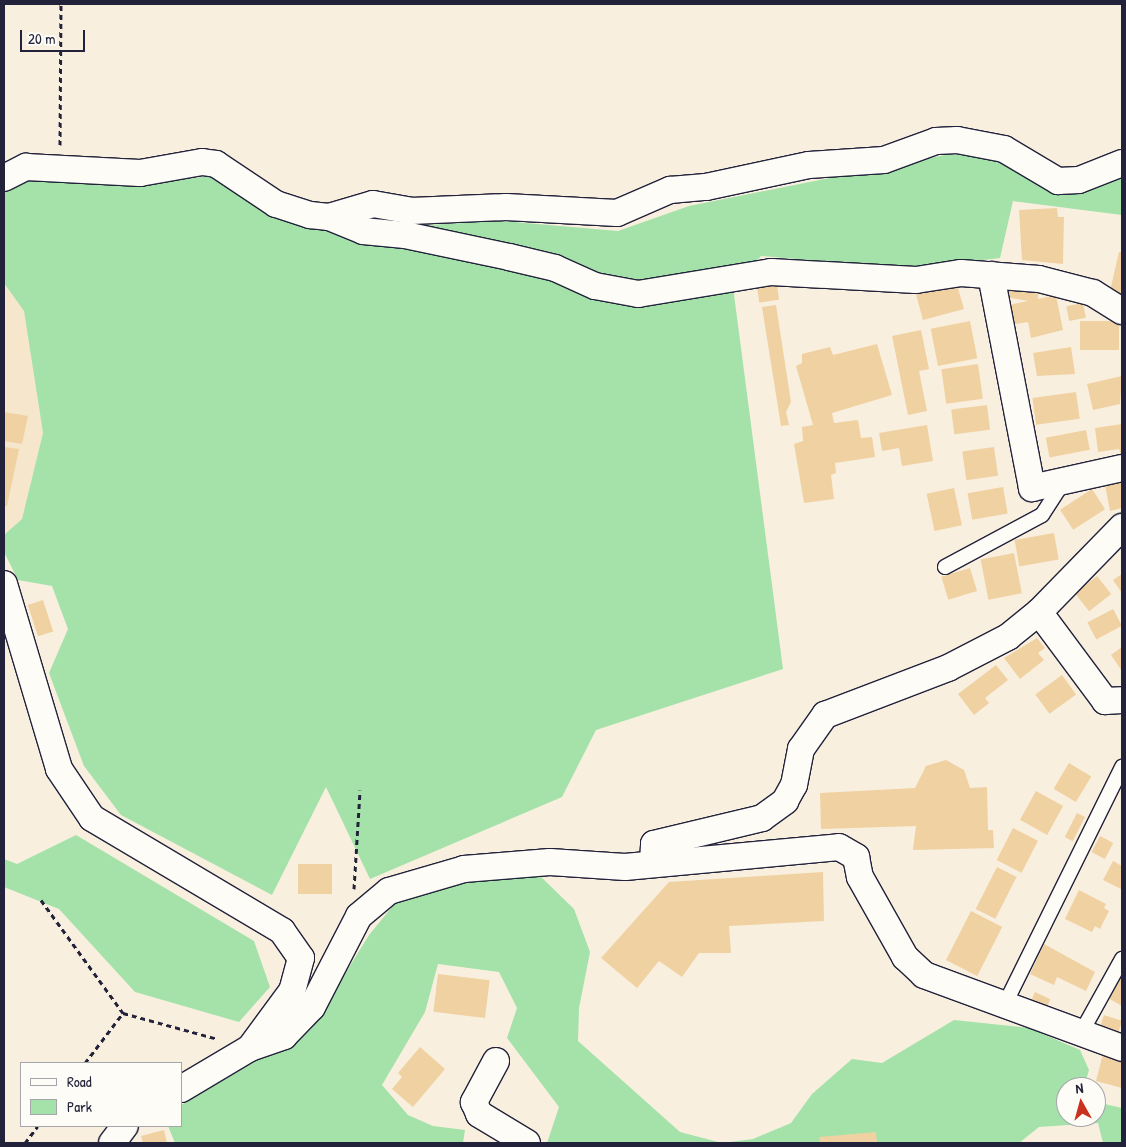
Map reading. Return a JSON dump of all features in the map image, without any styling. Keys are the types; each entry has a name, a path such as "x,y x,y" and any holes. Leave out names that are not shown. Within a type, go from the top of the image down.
{"street":[{"path":"330,217 373,204 411,211 506,207 617,213 670,190 706,187 809,165 884,160 928,143 957,140 1004,149 1058,181 1079,180 1122,163"},
{"path":"4,178 26,167 58,165 140,173 202,162 216,164 276,204 330,217 363,231 405,235 509,257 555,268 595,286 638,294 771,272 916,280 961,273 1039,279 1093,293 1122,311"},
{"path":"991,275 1032,488 1122,468"},
{"path":"653,864 654,844 762,818 785,802 794,785 802,749 825,715 948,668 1008,637 1039,612 1122,527"},
{"path":"4,584 59,768 80,804 116,836 282,931 301,958 292,992 250,1048"},
{"path":"1039,612 1105,701 1122,700"},
{"path":"182,1088 250,1048 284,1036 312,1007 359,916 388,891 464,869 550,862 653,864 839,846 856,857 860,877 905,957 924,975 1122,1048"},
{"path":"496,1061 474,1102 479,1114 527,1143"},
{"path":"112,1143 124,1127"}],"lane":[{"path":"945,567 1042,515 1064,481"},
{"path":"1004,1006 1122,768"},
{"path":"1082,1033 1122,959"}],"path":[{"path":"58,165 62,126 61,4"},
{"path":"359,916 354,896 360,790"},
{"path":"41,900 123,1013 250,1048"},
{"path":"86,1062 123,1013"},
{"path":"25,1143 37,1127"}],"shaded area":[{"path":"4,283 24,311 43,433 22,519 4,535"}],"green space":[{"path":"950,154 1002,160 1055,191 1122,174 1122,215 1013,201 1000,258 907,269 761,256 733,287 783,669 596,730 562,797 370,879 326,787 272,895 121,815 84,766 49,673 68,629 52,586 18,580 4,552 4,535 22,519 43,433 24,311 4,283 4,187 48,175 142,185 209,176 290,221 332,230 501,221 618,231 689,206"},
{"path":"76,835 254,941 270,987 239,1022 135,992 59,909 4,887 4,859 17,864"},
{"path":"536,872 574,909 590,952 579,1008 578,1041 680,1132 722,1143 547,1143 559,1107 507,1038 517,1008 499,972 438,964 425,1012 382,1085 408,1115 433,1126 465,1130 463,1143 175,1143 168,1127 182,1127 182,1104 311,1029 369,935 396,902 433,881"},
{"path":"954,1020 1029,1028 1080,1050 1089,1070 1087,1077 1056,1077 1056,1126 1039,1127 1019,1143 722,1143 753,1139 791,1123 812,1094 852,1059 882,1063"},
{"path":"1106,1104 1122,1108 1122,1143 1103,1143 1099,1127 1106,1127"}],"building":[{"path":"1057,208 1058,217 1064,217 1063,264 1022,260 1019,210"},
{"path":"1119,252 1122,252 1122,294 1110,291"},
{"path":"776,278 779,300 759,303 756,281"},
{"path":"957,285 964,309 923,320 915,291"},
{"path":"1009,285 1038,290 1038,299 1056,295 1063,330 1031,338 1028,322 1009,325 1004,306 1028,301 1006,297"},
{"path":"1083,303 1086,318 1069,321 1066,306"},
{"path":"776,305 791,402 786,412 789,425 781,426 762,307"},
{"path":"970,321 977,358 938,366 931,329"},
{"path":"1080,321 1119,321 1119,350 1080,350"},
{"path":"921,330 929,369 919,371 927,411 908,415 892,336"},
{"path":"877,344 892,395 832,413 834,423 858,420 861,438 872,437 875,457 835,463 836,473 831,475 834,499 804,503 794,444 803,441 802,427 813,425 796,366 802,363 802,354 830,347 833,355"},
{"path":"1071,347 1075,374 1037,376 1033,353"},
{"path":"978,364 983,399 946,404 941,369"},
{"path":"1122,376 1120,404 1093,410 1087,384"},
{"path":"1076,392 1080,419 1036,425 1032,398"},
{"path":"987,405 990,430 954,434 951,409"},
{"path":"4,412 28,416 22,444 4,441"},
{"path":"1122,424 1122,457 1119,449 1098,452 1095,428"},
{"path":"927,425 933,461 902,466 899,448 882,451 879,433"},
{"path":"1086,430 1090,450 1050,457 1046,438"},
{"path":"4,447 19,449 7,506 4,506"},
{"path":"994,447 998,476 966,480 962,451"},
{"path":"1122,481 1122,508 1110,511 1105,485"},
{"path":"1003,487 1008,514 972,520 968,493"},
{"path":"954,488 962,525 935,531 927,494"},
{"path":"1092,489 1105,509 1073,530 1060,510"},
{"path":"1054,533 1059,560 1019,567 1015,540"},
{"path":"1014,553 1022,593 988,600 981,559"},
{"path":"970,568 977,591 948,600 941,577"},
{"path":"1122,574 1122,593 1113,580"},
{"path":"1097,576 1111,594 1089,611 1075,593"},
{"path":"43,600 53,631 38,636 28,605"},
{"path":"1113,609 1122,626 1096,639 1087,623"},
{"path":"1037,638 1045,648 1038,653 1044,660 1020,679 1004,658"},
{"path":"1122,647 1122,671 1111,655"},
{"path":"996,665 1008,680 985,698 989,703 974,715 958,694"},
{"path":"1062,675 1076,694 1049,714 1035,694"},
{"path":"946,760 964,770 970,788 987,787 988,830 993,830 994,848 913,850 916,826 821,829 820,793 915,788 926,766"},
{"path":"1069,763 1091,776 1076,802 1054,789"},
{"path":"1036,791 1063,806 1047,835 1020,820"},
{"path":"1077,813 1085,817 1073,841 1065,837"},
{"path":"1013,828 1038,841 1022,873 997,860"},
{"path":"1100,836 1113,843 1105,859 1092,852"},
{"path":"1113,861 1122,866 1121,889 1103,880"},
{"path":"298,864 332,864 332,894 298,894"},
{"path":"997,867 1017,877 995,919 976,909"},
{"path":"823,872 824,921 729,926 731,953 699,953 682,977 659,961 637,988 601,958 669,882"},
{"path":"1079,890 1106,904 1104,908 1109,911 1100,929 1095,926 1092,932 1065,919"},
{"path":"971,911 1002,927 977,976 946,960"},
{"path":"1044,944 1095,972 1086,991 1057,977 1054,985 1030,974"},
{"path":"438,974 490,980 485,1018 433,1012"},
{"path":"1122,975 1122,1006 1108,998"},
{"path":"1035,992 1050,999 1047,1007 1031,1000"},
{"path":"1104,1015 1122,1021 1119,1031 1101,1025"},
{"path":"420,1047 445,1069 413,1107 392,1089 402,1077 398,1073"},
{"path":"1103,1054 1122,1059 1122,1088 1106,1084 1106,1077 1097,1077"},
{"path":"164,1130 167,1143 143,1143 141,1136"},
{"path":"876,1132 877,1143 820,1143 819,1137"}]}
